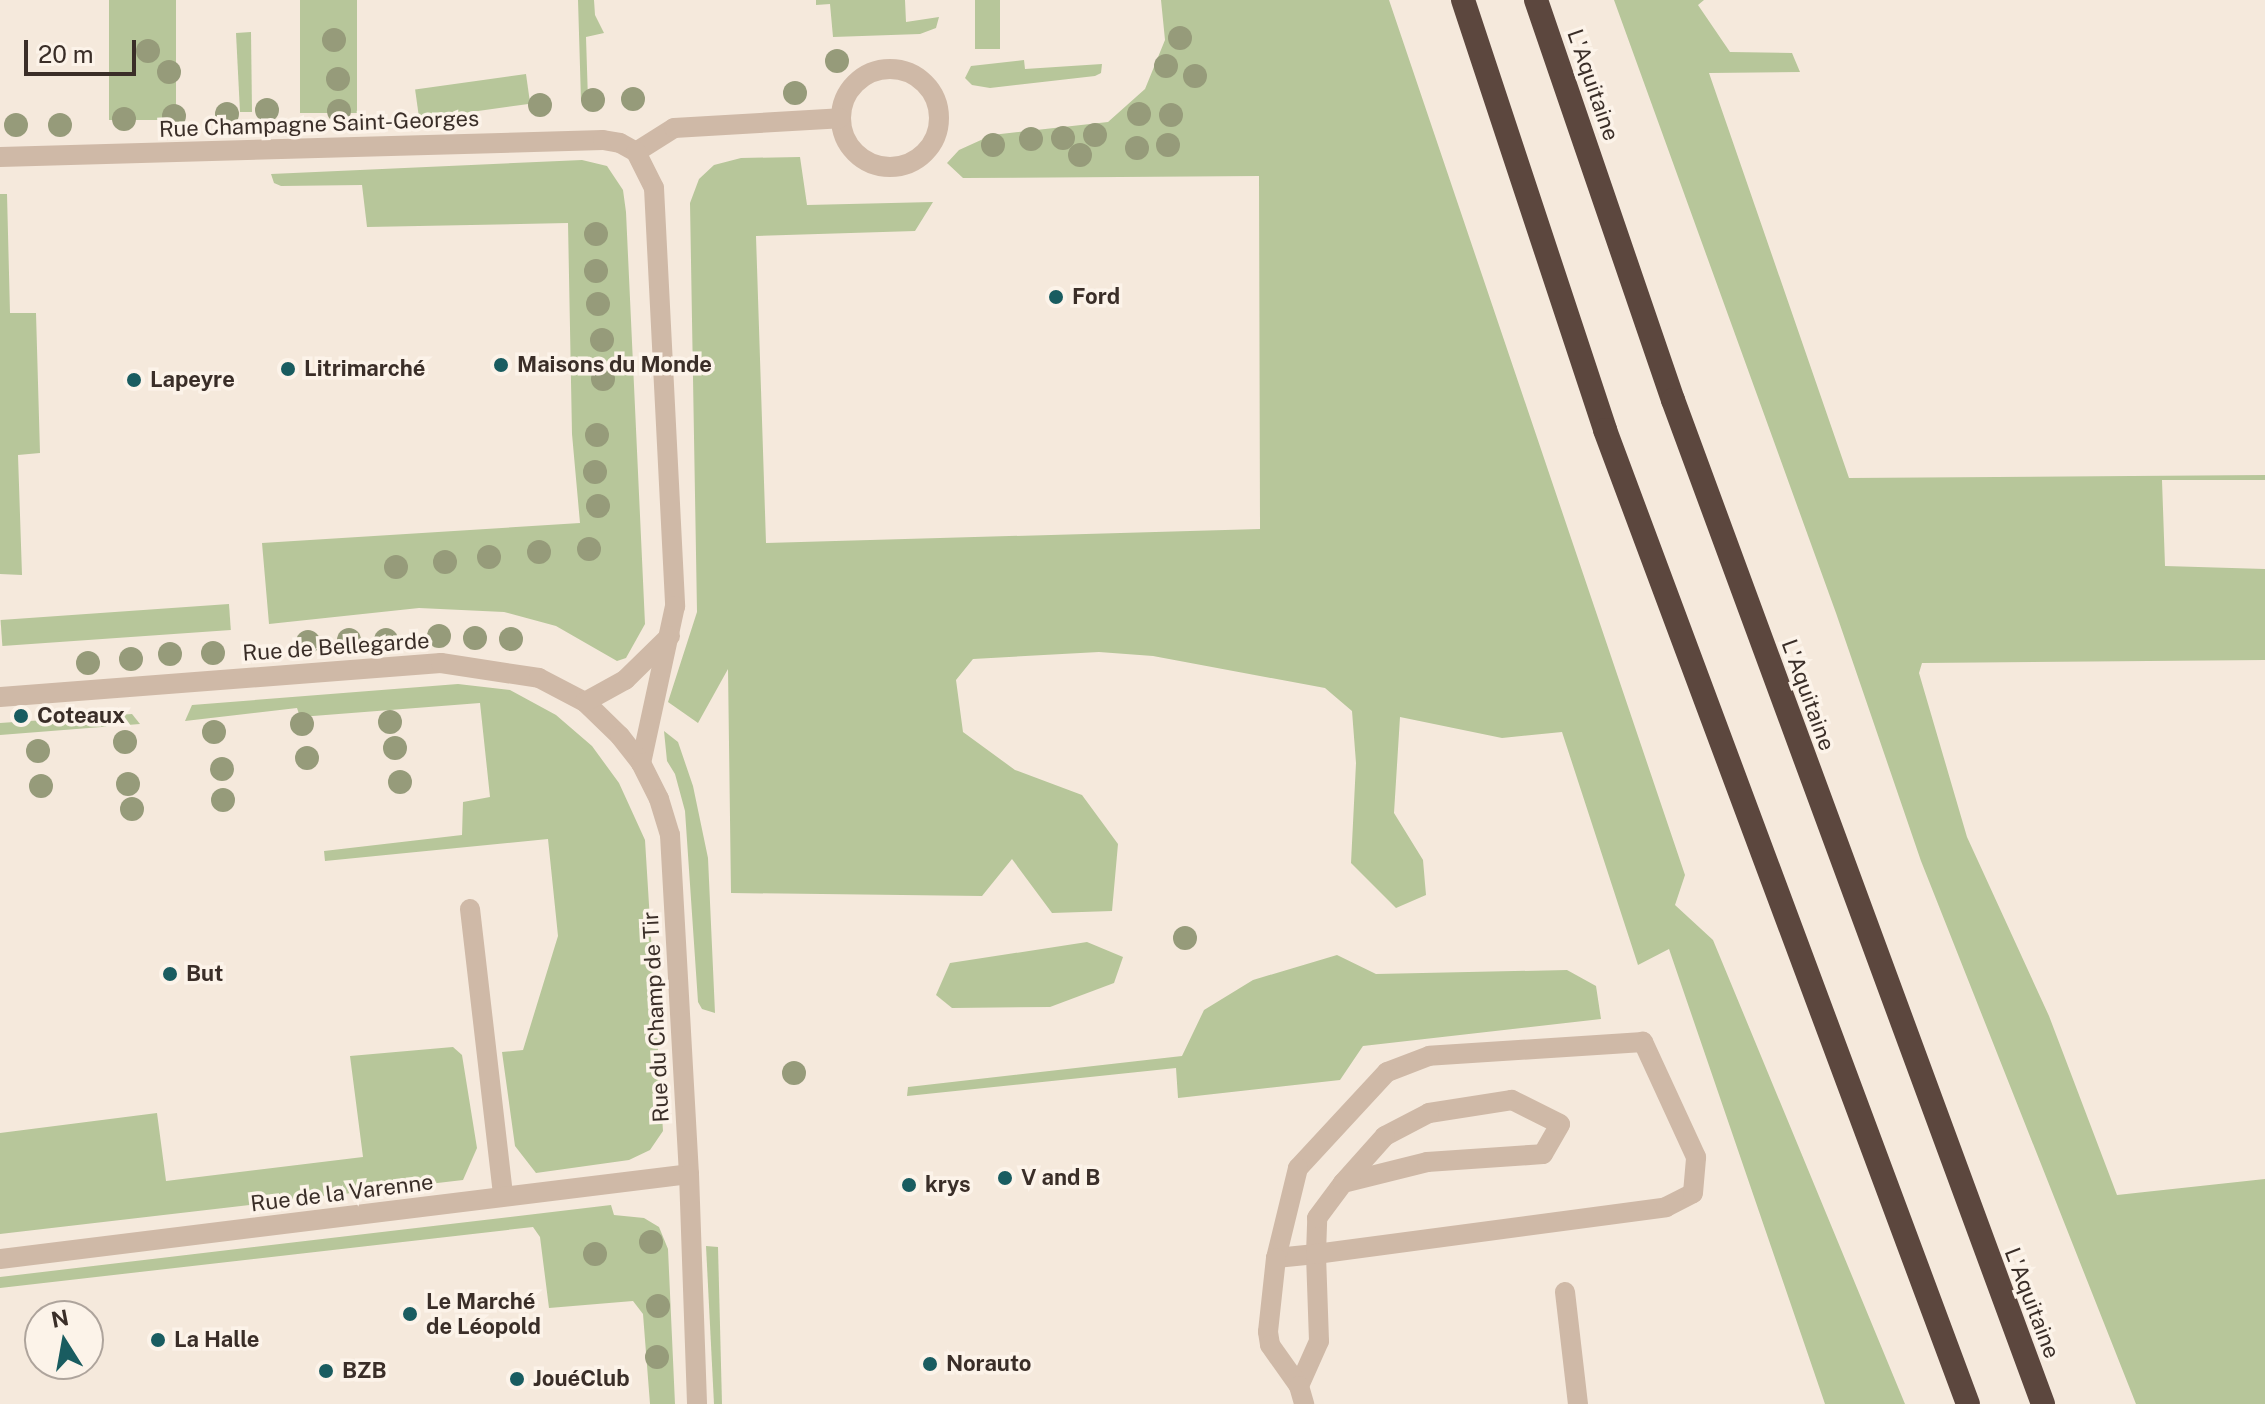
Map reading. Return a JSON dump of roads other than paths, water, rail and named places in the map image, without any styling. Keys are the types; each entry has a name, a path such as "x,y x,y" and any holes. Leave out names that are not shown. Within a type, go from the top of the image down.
{"highway":[{"path":"1463,0 1605,430 1968,1404"},
{"name":"L'Aquitaine","path":"1536,0 1673,400 2043,1404"}],"street":[{"path":"878,70 895,70 910,74 932,93 939,120 936,135 919,158 890,168 861,158 850,148 840,118 843,102 857,82 878,70"},
{"path":"641,763 675,606 654,188 636,152 674,128 840,118"},
{"name":"Rue Champagne Saint-Georges","path":"0,157 603,140 620,143 636,152"},
{"path":"585,702 625,680 670,636"},
{"name":"Rue de Bellegarde","path":"0,697 441,663 539,678 585,702 620,736 641,763"},
{"name":"Rue du Champ de Tir","path":"641,763 659,799 670,835 689,1174 697,1404"},
{"path":"470,909 503,1196"},
{"path":"1276,1258 1666,1207 1693,1193 1696,1157 1643,1042 1429,1056 1387,1072 1298,1168 1276,1258 1270,1345 1302,1395"},
{"path":"1302,1395 1319,1341 1317,1218 1343,1183 1385,1136 1429,1113 1512,1100 1560,1124 1543,1154 1427,1162 1343,1183"},
{"name":"Rue de la Varenne","path":"0,1259 689,1174"},
{"path":"1565,1292 1578,1404"}],"place":[{"name":"Ford","path":"1056,297"},
{"name":"Maisons du Monde","path":"501,365"},
{"name":"Litrimarché","path":"288,369"},
{"name":"Lapeyre","path":"134,380"},
{"name":"Coteaux","path":"21,716"},
{"name":"But","path":"170,974"},
{"name":"V and B","path":"1005,1178"},
{"name":"krys","path":"909,1185"},
{"name":"Le Marché de Léopold","path":"410,1314"},
{"name":"La Halle","path":"158,1340"},
{"name":"Norauto","path":"930,1364"},
{"name":"BZB","path":"326,1371"},
{"name":"JouéClub","path":"517,1379"}]}
